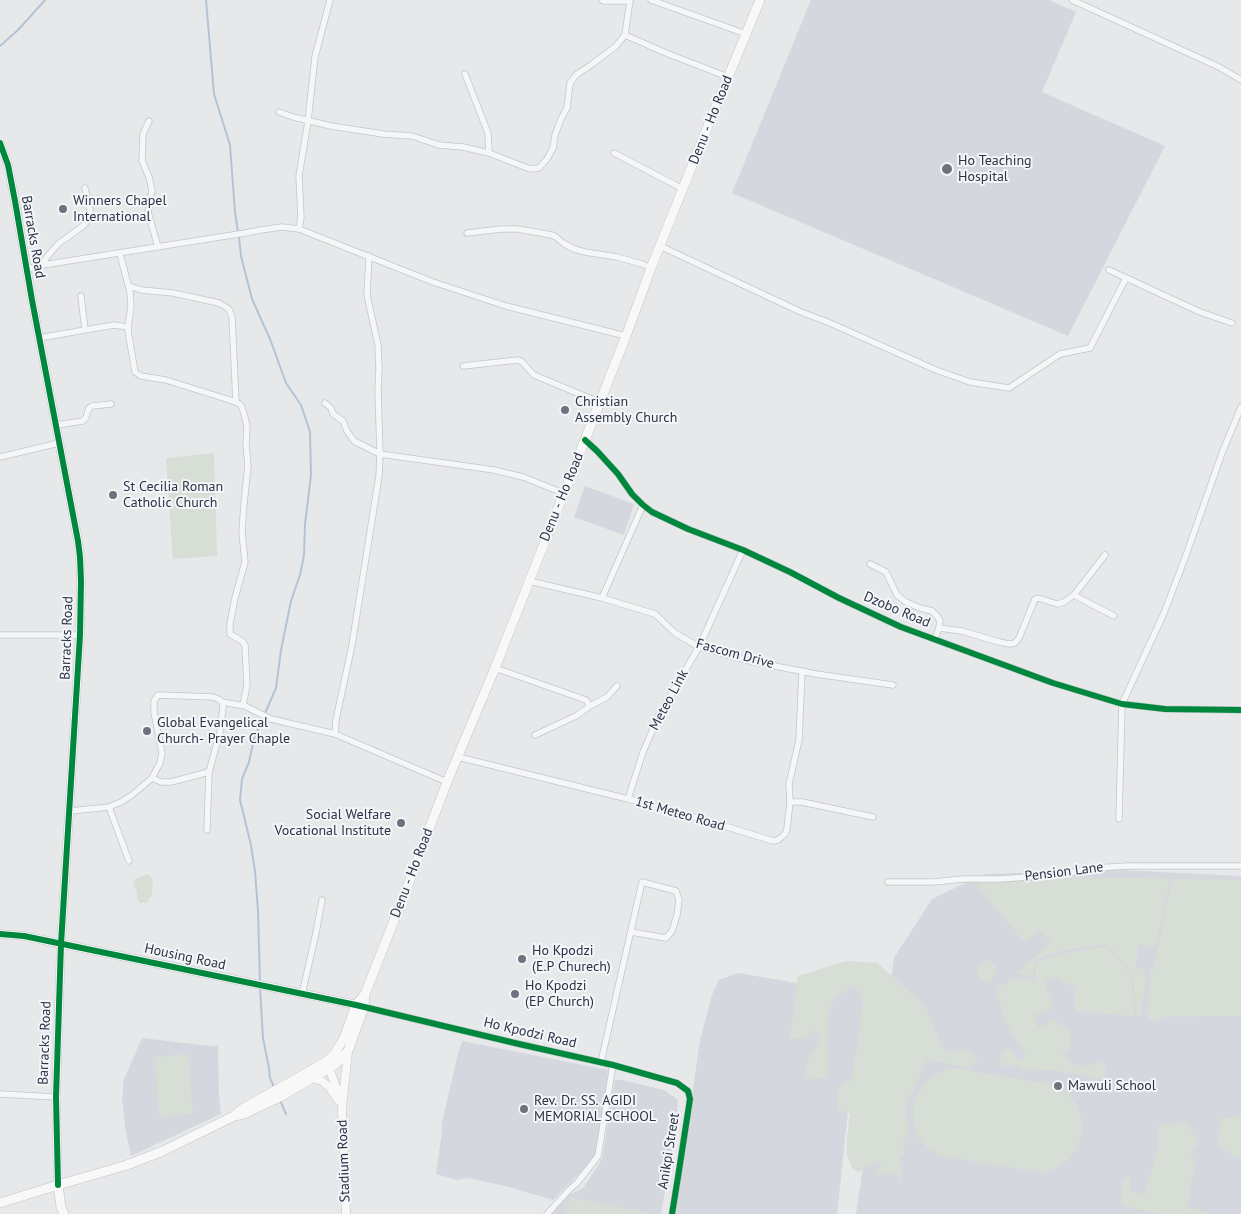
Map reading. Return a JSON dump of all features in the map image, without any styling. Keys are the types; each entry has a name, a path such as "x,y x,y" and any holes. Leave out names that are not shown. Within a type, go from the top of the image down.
{"main road":[{"name":"Denu - Ho Road","path":"277,1094 328,1065 336,1064 348,1051 360,1006 447,782 495,668 651,268 760,0"},
{"name":"Denu - Ho Road","path":"0,1203 58,1184 127,1165 163,1151 234,1116 242,1109 312,1078 328,1065 340,1047 351,1021 360,1006"},
{"path":"58,1184 61,1207 64,1214"}],"street":[{"path":"299,229 301,218 299,176 308,120 314,57 330,0"},
{"path":"279,112 331,126 375,133 412,136 439,145 463,147 489,153 530,169 539,168 553,148 555,135 567,108 570,83 576,75 615,47 625,35 630,1 602,0"},
{"path":"651,0 746,34"},
{"path":"1072,0 1219,67 1241,80"},
{"path":"625,35 728,77"},
{"path":"465,74 488,133 489,153"},
{"path":"149,121 142,134 142,161 152,190 148,212 158,247"},
{"name":"Barracks Road","path":"0,143 8,165 80,557 80,635 61,944 56,1098 58,1184"},
{"path":"614,152 684,189"},
{"path":"43,265 46,258 58,244 83,226 90,218 91,215 84,188"},
{"path":"27,269 282,227 299,229 433,282 506,306 626,336"},
{"path":"467,233 518,229 552,235 574,249 616,256 651,268"},
{"path":"660,246 801,312 936,370 970,382 1009,388 1060,354 1090,348 1126,278"},
{"path":"120,254 131,306 128,327 135,372 141,376 166,380 236,402 241,405 247,426 248,465 242,532 244,562 230,624 230,634 245,645 247,685 243,706"},
{"path":"335,734 380,476 378,345 367,295 369,256"},
{"path":"1110,270 1200,312 1232,323"},
{"path":"128,286 140,290 173,293 219,303 229,309 232,317 236,402"},
{"path":"81,296 85,330"},
{"path":"39,338 114,325 128,327"},
{"path":"463,366 518,360 534,375 599,402"},
{"path":"325,403 331,408 333,414 343,421 354,441 380,454 494,470 524,477 563,493"},
{"path":"56,425 83,421 89,408 92,406 111,404"},
{"path":"1119,819 1122,704 1164,613 1222,453 1241,407"},
{"name":"Dzobo Road","path":"585,440 618,474 632,494 652,512 790,572 900,627 1053,683 1122,704 1165,709 1241,710"},
{"path":"0,457 59,443"},
{"path":"602,598 643,505"},
{"name":"Meteo Link","path":"628,799 643,752 659,715 699,647 742,550"},
{"path":"939,628 962,631 1009,644 1015,643 1019,638 1035,599 1038,598 1056,604 1064,602 1074,595 1105,555"},
{"path":"870,564 886,572 896,595 906,602 932,611 938,616 940,621 935,639"},
{"name":"Fascom Drive","path":"529,581 602,598 655,614 674,633 699,647 754,662 893,685"},
{"path":"1074,595 1114,616"},
{"path":"0,635 80,635"},
{"path":"495,668 586,700 590,706"},
{"path":"802,671 800,731 789,784 790,802 802,802 873,817"},
{"path":"535,736 576,716 607,697 617,686"},
{"path":"70,811 109,807 132,795 152,778 160,763 162,754 154,712 154,701 158,695 213,697 220,701 243,706 268,717 335,734 447,782"},
{"path":"207,830 209,772 220,732 223,712 220,701"},
{"name":"1st Meteo Road","path":"458,757 628,799 773,841 786,834 790,802"},
{"path":"152,778 161,782 171,782 209,772"},
{"path":"109,807 129,861"},
{"name":"Pension Lane","path":"888,882 999,879 1127,866 1241,866"},
{"path":"601,1062 642,882 676,891 679,900 677,916 672,931 666,938 631,932"},
{"path":"302,994 322,900"},
{"name":"Housing Road","path":"0,934 24,936 360,1006"},
{"name":"Ho Kpodzi Road","path":"360,1006 613,1065 677,1082 688,1091"},
{"name":"Stadium Road","path":"346,1214 342,1108 348,1051"},
{"name":"Stadium Road","path":"328,1065 342,1108"},
{"path":"547,1214 577,1183 598,1156 613,1065"},
{"name":"Stadium Road","path":"312,1078 322,1081 330,1088 342,1108"},
{"name":"Anikpi Street","path":"672,1214 690,1099 688,1091"},
{"path":"0,1094 56,1098"}],"shaded area":[{"name":"Ho Teaching Hospital","path":"811,0 1049,0 1076,12 1042,92 1165,146 1068,336 732,193"},
{"path":"214,453 217,556 173,559 166,458"},
{"path":"585,486 634,504 624,535 574,517"},
{"name":"Mawuli School","path":"1120,870 1241,876 1241,1214 856,1214 894,958 932,899 985,874"},
{"path":"148,874 153,884 152,894 147,903 140,903 137,899 137,891 133,885 135,879"},
{"path":"986,875 1170,879 1156,946 1138,945 1136,968 1144,969 1146,980 1142,1014 1136,1018 1133,975 1107,944 1060,951 1035,960 1033,978 1016,973 1051,942 1040,931 1024,942 979,889 977,882"},
{"path":"1172,879 1241,880 1241,1016 1167,1017 1152,1022 1147,1016 1150,975 1147,970 1153,970"},
{"path":"1107,946 1131,974 1135,1017 1075,1012 1075,987 1066,984 1056,977 1047,979 1046,986 1053,1000 1051,1010 1035,1015 1038,1028 1054,1020 1069,1028 1072,1040 1070,1049 1063,1053 1071,1063 1082,1067 1103,1061 1106,1067 1103,1080 1058,1071 1036,1069 1025,1071 1017,1065 1005,1067 1000,1065 1001,1053 1008,1046 1018,1059 1022,1060 1025,1055 1003,1018 1001,1005 996,995 996,986 1005,985 1012,977 1035,981 1036,962 1059,954"},
{"path":"989,960 995,965 996,974 990,981 986,982 979,978 977,972 982,962"},
{"path":"846,961 877,963 924,1004 945,1052 969,1050 978,1057 971,1068 927,1060 906,1105 909,1128 903,1144 905,1154 900,1159 903,1185 898,1175 874,1172 881,1166 878,1161 858,1172 852,1168 847,1154 850,1114 839,1110 837,1107 837,1093 843,1083 852,1080 863,999 855,986 837,996 828,1012 828,1078 804,1079 809,1057 820,1039 814,1029 805,1039 790,1038 798,976"},
{"path":"831,970 847,976 866,994 849,1102 837,1214 675,1214 700,1040 712,995 719,980 738,973 796,983"},
{"path":"142,1038 209,1046 218,1045 221,1114 131,1156 122,1098 123,1082"},
{"name":"Rev. Dr. SS. AGIDI MEMORIAL SCHOOL","path":"462,1041 608,1070 595,1155 553,1200 469,1178 457,1180 436,1174 442,1122"},
{"path":"188,1054 193,1114 159,1117 155,1057"},
{"path":"953,1068 1056,1085 1069,1093 1077,1105 1082,1119 1082,1134 1077,1148 1068,1160 1056,1169 1042,1173 939,1156 926,1147 917,1136 913,1121 913,1106 918,1092 927,1080 939,1072"},
{"path":"615,1080 664,1090 678,1100 676,1124 661,1214 552,1214 569,1195 583,1188 602,1159"},
{"path":"1241,1115 1241,1157 1236,1157 1218,1146 1221,1119"},
{"path":"1187,1123 1196,1137 1197,1144 1190,1154 1196,1160 1187,1207 1207,1212 1207,1214 1159,1214 1121,1205 1122,1181 1127,1176 1131,1178 1129,1191 1145,1194 1158,1146 1158,1125"},
{"path":"569,1197 655,1214 566,1214"}],"waterway":[{"path":"0,46 18,30 45,0"},
{"path":"206,0 214,94 230,145 238,232"},
{"path":"239,237 241,256 252,299 270,339 286,383 301,405 310,432 311,475 305,524 304,555 300,575 291,601 281,650 276,688 254,739 249,762 242,779 240,800 255,871 260,983"},
{"path":"260,988 263,1038 270,1078 274,1087"},
{"path":"280,1100 286,1114"}],"cycle path":[{"path":"0,143 8,165 15,201 80,557 80,635 61,944 56,1097 58,1185"},
{"path":"585,440 618,474 632,494 652,512 688,529 743,550 901,627 1053,683 1122,704 1165,709 1241,710"},
{"path":"0,934 24,936 356,1005 613,1065 677,1083 688,1091 690,1099 672,1214"}],"place":[{"name":"Ho Teaching Hospital","path":"947,169"},
{"name":"Winners Chapel International","path":"63,209"},
{"name":"Christian Assembly Church","path":"565,410"},
{"name":"St Cecilia Roman Catholic Church","path":"113,495"},
{"name":"Global Evangelical Church- Prayer Chaple","path":"147,731"},
{"name":"Social Welfare Vocational Institute","path":"401,823"},
{"name":"Ho Kpodzi (E.P Churech)","path":"522,959"},
{"name":"Ho Kpodzi (EP Church)","path":"515,994"},
{"name":"Mawuli School","path":"1058,1086"},
{"name":"Rev. Dr. SS. AGIDI MEMORIAL SCHOOL","path":"524,1109"}]}
